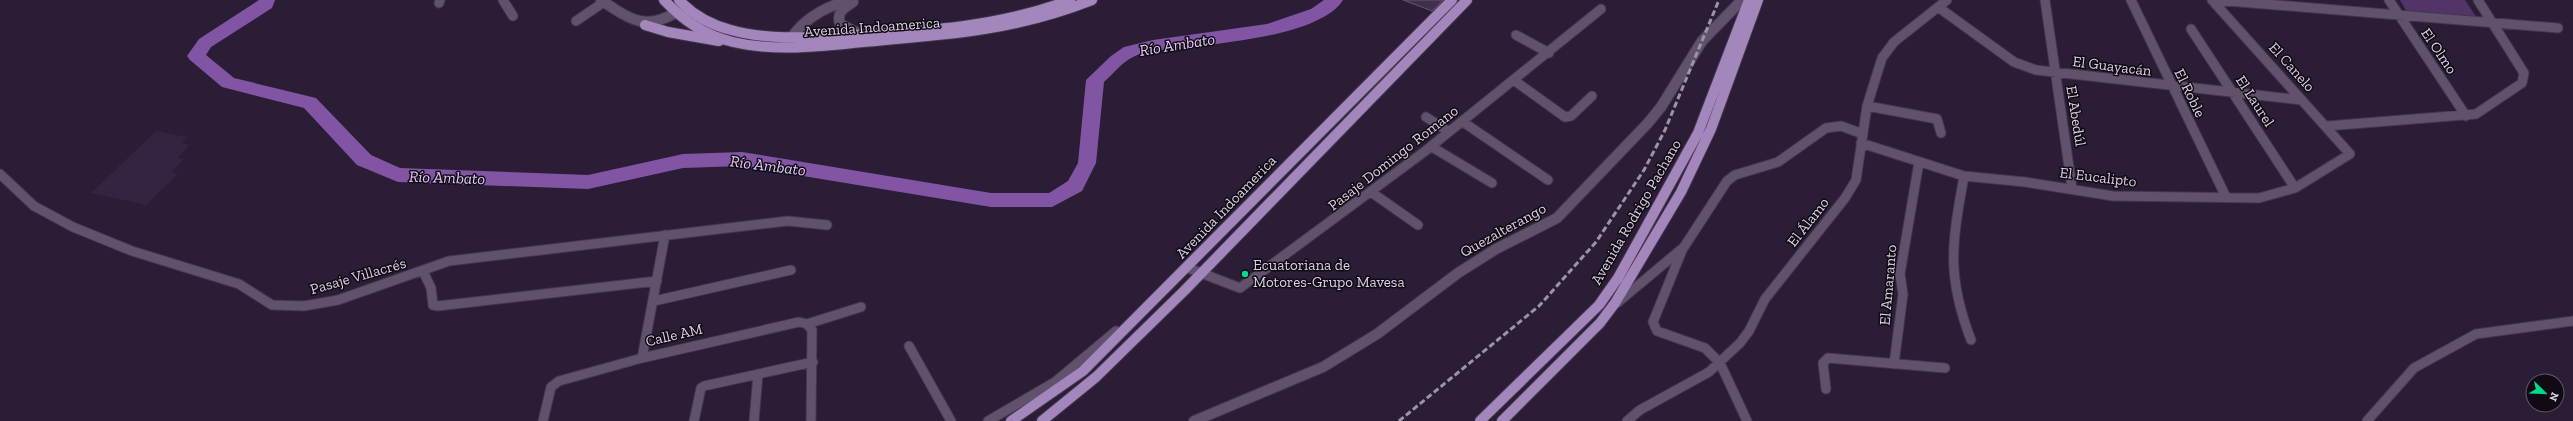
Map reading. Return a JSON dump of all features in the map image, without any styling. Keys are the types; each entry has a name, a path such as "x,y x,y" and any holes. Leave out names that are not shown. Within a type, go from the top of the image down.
{"main road":[{"name":"Avenida Indoamerica","path":"664,0 676,13 699,29 729,40 786,49 988,31 1045,19 1092,0"},
{"name":"Avenida Indoamerica","path":"682,3 702,19 736,32 791,38 932,30 984,24 1058,5 1070,0"},
{"name":"Avenida Indoamerica","path":"1011,421 1083,371 1188,268 1452,0"},
{"name":"Avenida Indoamerica","path":"1042,421 1096,378 1202,273 1467,0"},
{"name":"Avenida Rodrigo Pachano","path":"1480,421 1599,305 1618,278 1675,178 1698,133 1749,0"},
{"name":"Avenida Rodrigo Pachano","path":"1502,421 1595,328 1615,303 1681,192 1705,143 1758,0"},
{"path":"645,25 654,29 709,40 729,40"}],"street":[{"path":"503,0 513,16"},
{"path":"786,49 791,38 810,18 827,7 850,0"},
{"path":"856,0 845,6 838,18 840,24 860,34"},
{"name":"Quezalterango","path":"1194,421 1323,368 1377,334 1458,273 1496,249 1557,218 1648,123 1661,107 1702,41 1742,0"},
{"name":"El Álamo","path":"1627,421 1640,410 1709,372 1740,343 1749,331 1765,299 1852,188 1858,173 1867,106 1882,58 1894,42 1947,0"},
{"name":"El Abedúl","path":"2044,0 2072,188"},
{"name":"El Roble","path":"2131,0 2170,87 2226,197"},
{"name":"El Canelo","path":"2212,0 2327,126 2350,154"},
{"path":"2216,0 2558,28"},
{"path":"2298,0 2304,8"},
{"name":"El Olmo","path":"2389,0 2466,116"},
{"path":"2327,126 2476,114 2522,83 2524,77 2478,0"},
{"path":"576,21 602,1 638,24 645,25 676,13 682,3"},
{"name":"El Guayacán","path":"1938,7 2014,62 2055,74 2302,100"},
{"name":"Pasaje Domingo Romano","path":"1188,268 1240,288 1432,147 1602,9"},
{"name":"El Laurel","path":"2191,29 2295,188"},
{"path":"1516,35 1549,53"},
{"path":"1515,81 1565,117 1571,116 1592,96"},
{"path":"1867,106 1937,119 1941,133"},
{"path":"1426,117 1449,132"},
{"path":"1463,122 1548,180"},
{"name":"El Eucalipto","path":"1615,303 1684,247 1727,181 1735,175 1778,162 1826,128 1841,126 1862,138 1919,162 1964,176 2072,188 2114,196 2259,198 2295,188 2350,154"},
{"path":"1432,147 1492,183"},
{"name":"El Amaranto","path":"1894,364 1903,294 1900,274 1919,162"},
{"name":"Pasaje Villacrés","path":"0,174 34,206 73,226 132,251 240,284 272,305 304,306 338,300 423,272 431,288 431,300 433,305 438,306 657,281"},
{"path":"1964,176 1953,237 1953,278 1959,308 1971,340"},
{"path":"1371,192 1418,225"},
{"path":"423,272 448,261 665,235 788,221 826,225"},
{"path":"642,358 654,301 665,235"},
{"path":"1684,247 1662,301 1654,315 1654,327 1657,331 1705,348 1720,363 1747,421"},
{"path":"654,301 791,270"},
{"name":"Calle AM","path":"543,421 551,388 559,381 642,358 799,322 807,324 861,307"},
{"path":"988,421 1038,394 1091,355 1134,313 1144,311"},
{"path":"2367,421 2414,368 2476,334 2573,321"},
{"path":"807,324 812,330 813,362 811,421"},
{"path":"909,346 951,421"},
{"path":"1826,389 1823,363 1828,358 1945,368"},
{"path":"694,421 701,388 704,386 813,362"},
{"path":"754,421 758,374"}],"shaded area":[{"path":"2400,0 2465,0 2477,18 2408,14"},
{"path":"156,131 187,137 182,143 190,145 177,158 184,159 171,172 178,174 146,205 91,193"}],"building":[{"path":"1403,0 1443,0 1432,11"}],"waterway":[{"name":"Río Ambato","path":"267,0 266,4 205,43 196,56 228,83 310,103 364,160 398,175 588,182 683,161 742,159 991,200 1052,200 1075,186 1087,163 1095,80 1126,53 1153,46 1267,30 1294,23 1317,13 1335,0"}],"railway":[{"path":"1399,421 1539,306 1596,242 1644,170 1665,130 1719,0"}],"place":[{"name":"Ecuatoriana de Motores-Grupo Mavesa","path":"1245,274"}]}
